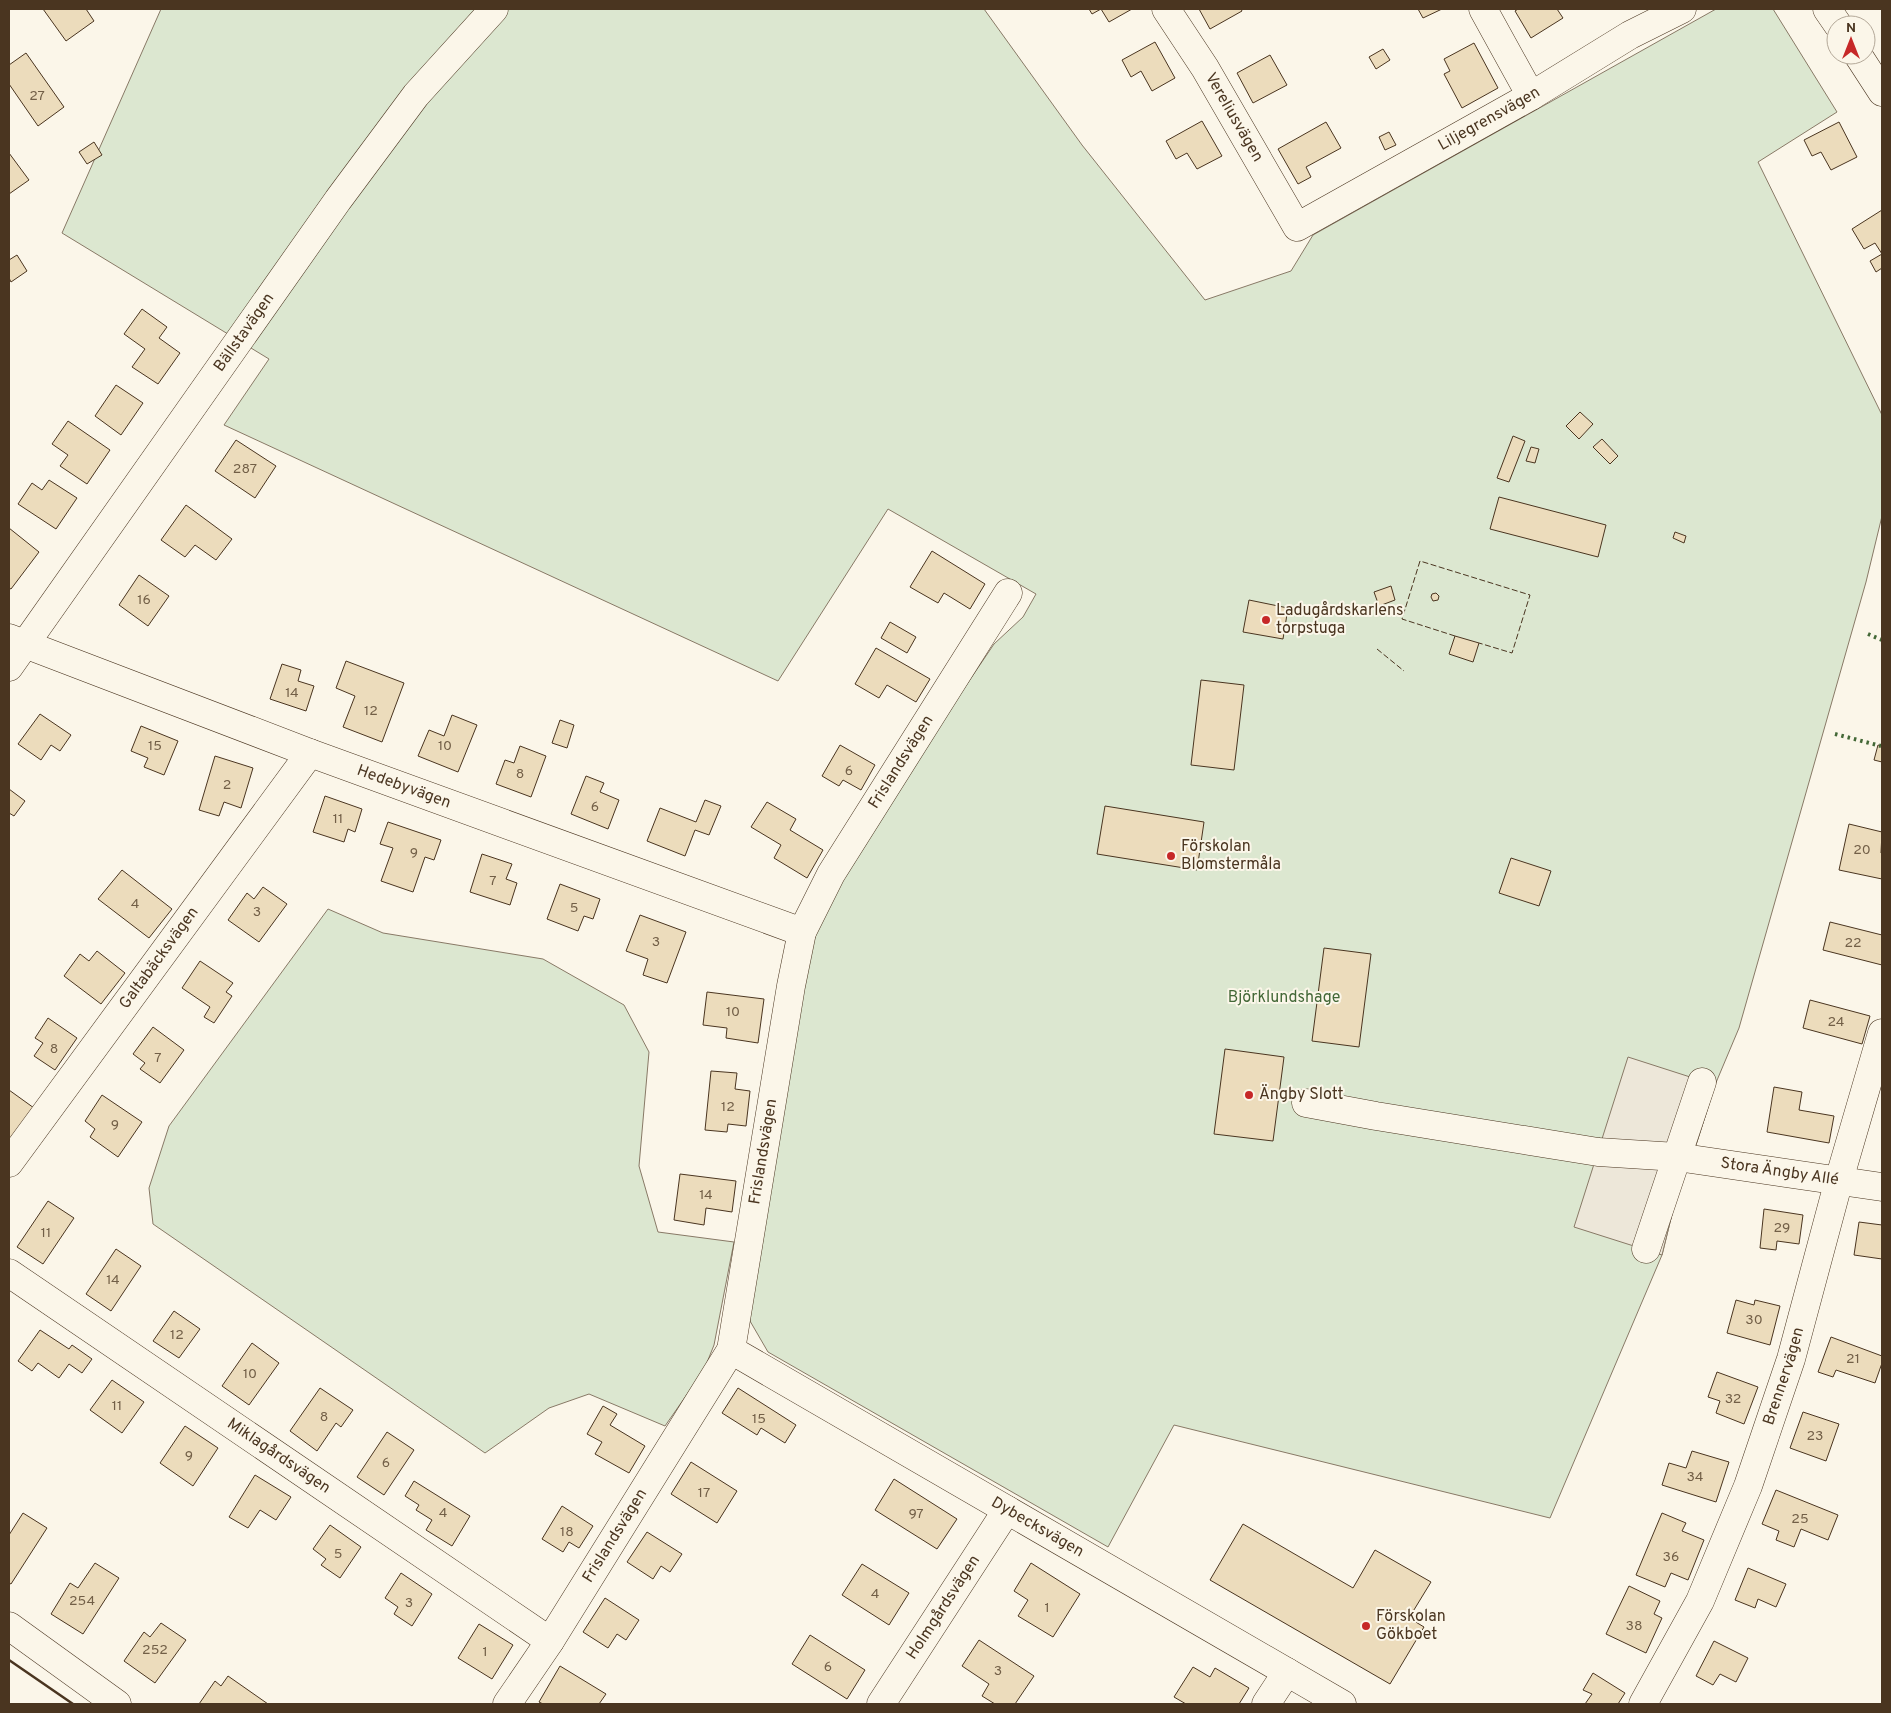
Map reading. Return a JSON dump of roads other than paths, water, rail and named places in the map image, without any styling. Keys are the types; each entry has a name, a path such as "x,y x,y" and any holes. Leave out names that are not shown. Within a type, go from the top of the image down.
{"street":[{"name":"Bällstavägen","path":"9,668 17,642 338,200 416,95 494,9"},
{"name":"Vereliusvägen","path":"1166,9 1205,68 1297,227"},
{"path":"1483,9 1531,96"},
{"name":"Liljegrensvägen","path":"1297,227 1531,96 1630,35 1682,9"},
{"path":"1864,65 1882,92"},
{"name":"Frislandsvägen","path":"507,1704 550,1641 731,1350 791,986 802,932 831,874 1008,593"},
{"name":"Hedebyvägen","path":"17,642 310,753 802,932"},
{"name":"Galtabäcksvägen","path":"9,1163 310,753"},
{"name":"Brennervägen","path":"1643,1704 1700,1601 1748,1486 1791,1360 1838,1180 1882,1033"},
{"path":"1646,1249 1702,1082"},
{"name":"Stora Ängby Allé","path":"1306,1102 1376,1116 1598,1152 1677,1157 1882,1187"},
{"name":"Miklagårdsvägen","path":"9,1273 550,1641"},
{"name":"Dybecksvägen","path":"731,1350 1342,1704"},
{"name":"Holmgårdsvägen","path":"881,1704 1006,1510"},
{"path":"9,1626 117,1704"},
{"path":"1266,1704 1287,1672"}],"place":[{"name":"Ladugårdskarlens torpstuga","path":"1266,620"},
{"name":"Förskolan Blomstermåla","path":"1171,856"},
{"name":"Ängby Slott","path":"1249,1095"},
{"name":"Förskolan Gökboet","path":"1366,1626"}],"park label":[{"name":"Björklundshage","path":"1284,998"}]}
